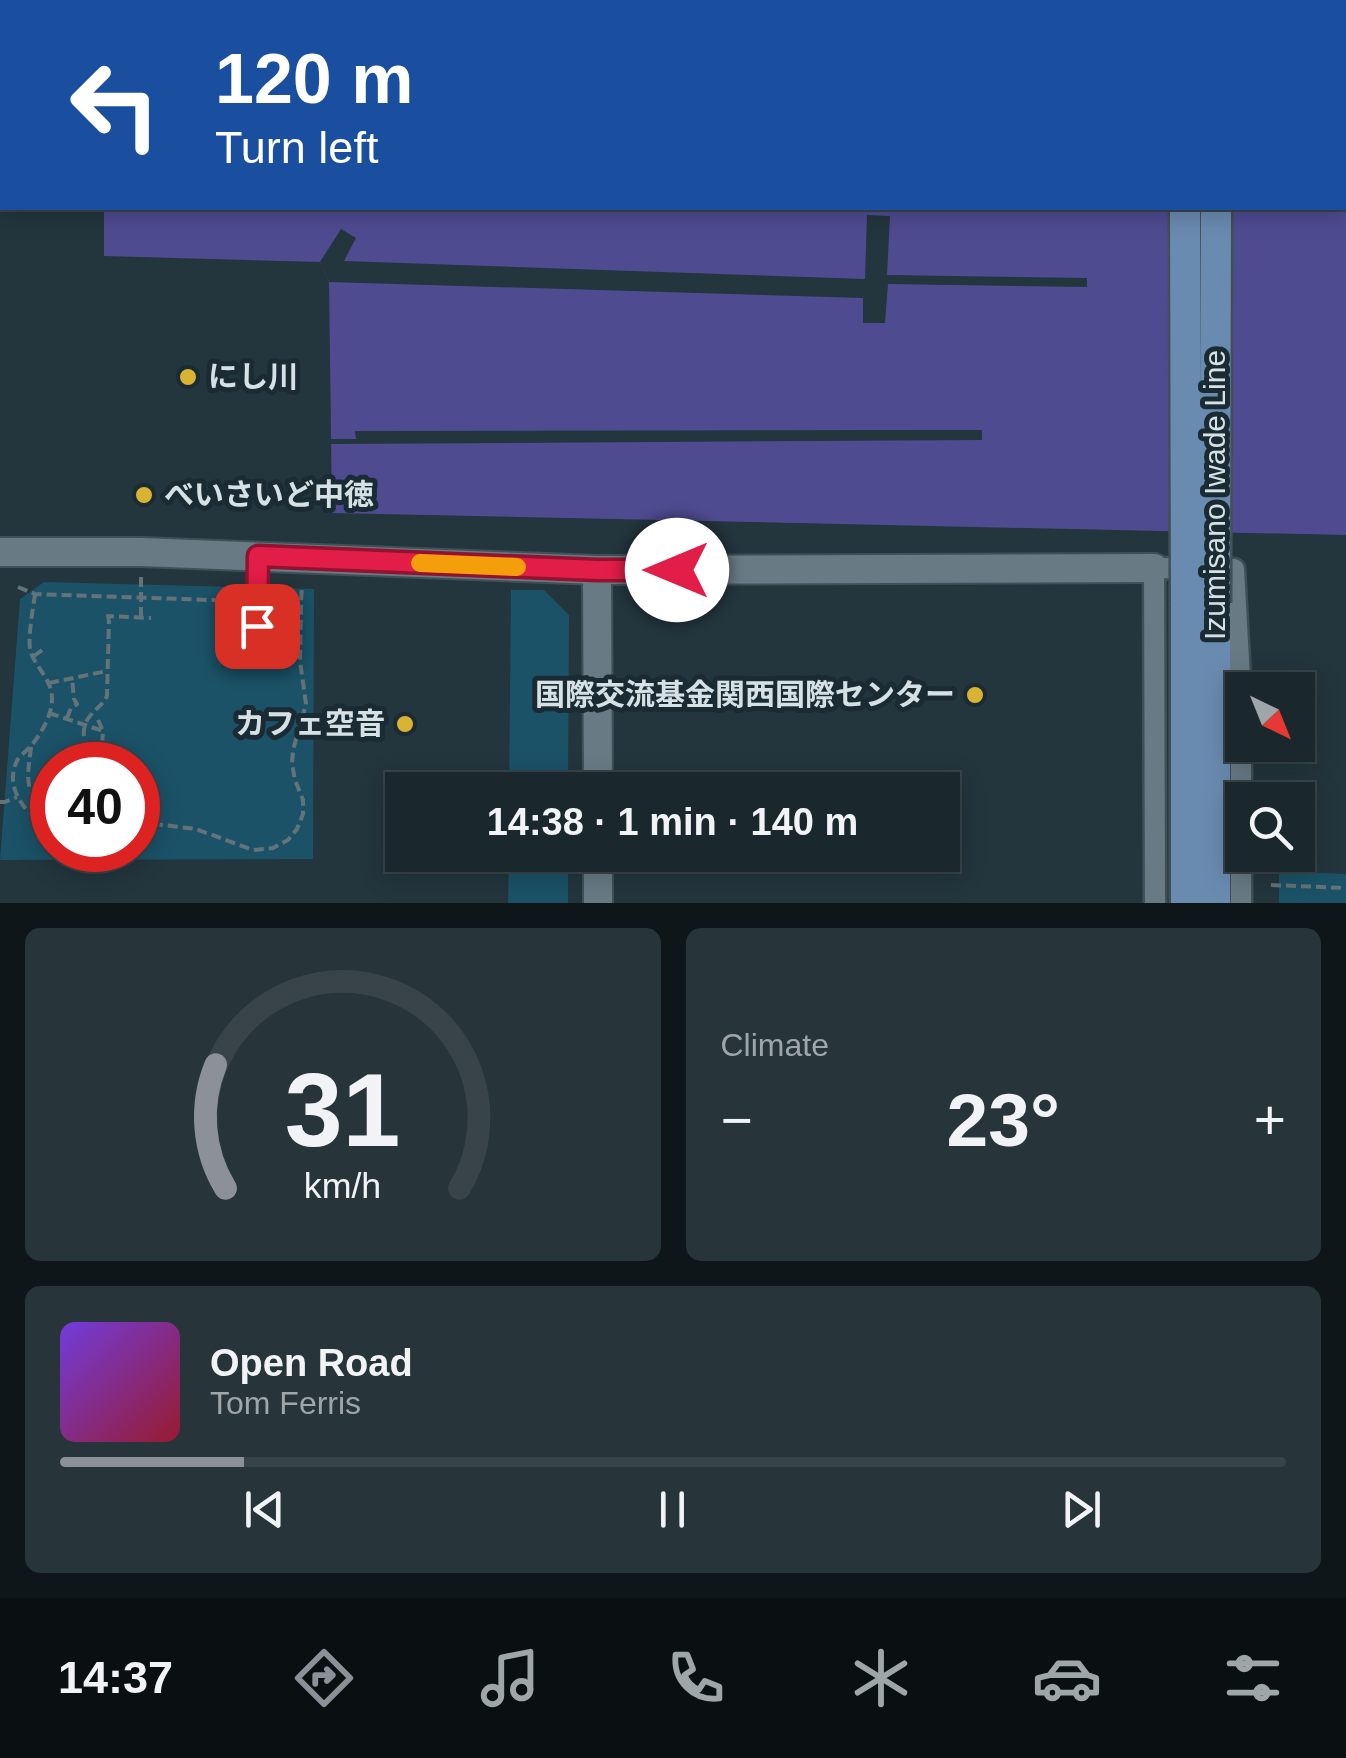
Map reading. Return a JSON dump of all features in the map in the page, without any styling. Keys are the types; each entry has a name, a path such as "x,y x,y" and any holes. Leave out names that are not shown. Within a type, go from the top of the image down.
{"main road":[{"name":"Izumisano Iwade Line","path":"1185,210 1214,903"},
{"name":"Izumisano Iwade Line","path":"1186,903 1216,210"}],"street":[{"path":"5,564 141,552 597,570 1234,569 1240,697 1241,903"},
{"path":"1154,568 1155,903"},
{"path":"597,570 598,772"},
{"path":"598,872 598,903"}],"lane":[{"path":"257,626 258,556"}],"path":[{"path":"141,552 141,621"},
{"path":"5,564 35,594 302,603"},
{"path":"160,825 196,829 254,850 273,848 288,840 297,829 303,800 292,764 293,750 306,704 300,661 302,581"},
{"path":"34,742 50,713 52,698 50,683 30,649 35,594"},
{"path":"85,742 84,725 106,696 108,616 151,618"},
{"path":"34,656 46,648"},
{"path":"50,683 107,671"},
{"path":"67,719 70,708 77,704 72,678"},
{"path":"50,713 103,731"},
{"path":"98,720 102,742"},
{"path":"30,748 18,758 13,778 17,797 30,815"},
{"path":"30,753 26,777 30,791"},
{"path":"0,802 17,797"},
{"path":"1270,885 1346,888"}],"shaded area":[{"path":"104,210 1346,210 1346,535 332,513 329,282 320,262 104,256"},
{"path":"44,582 314,589 313,859 160,859 160,742 30,742 30,860 0,860 20,599"},
{"path":"511,590 544,590 569,615 568,772 509,772"},
{"path":"509,872 568,872 568,903 508,903"},
{"path":"1279,872 1346,874 1346,903 1279,903"}],"pier":[{"path":"867,215 890,216 887,275 1087,278 1087,287 888,284 885,323 863,323 863,298 329,282 320,262 341,229 356,238 344,261 865,279"},
{"path":"982,430 982,440 331,444 331,439 356,439 355,431"}],"slow traffic":[{"path":"420,563 517,567"}],"place":[{"name":"にし川","path":"188,377"},
{"name":"べいさいど中徳","path":"144,495"},
{"name":"国際交流基金関西国際センター","path":"975,695"},
{"name":"カフェ空音","path":"405,724"}],"route":[{"path":"257,626 258,556 677,570"}]}
